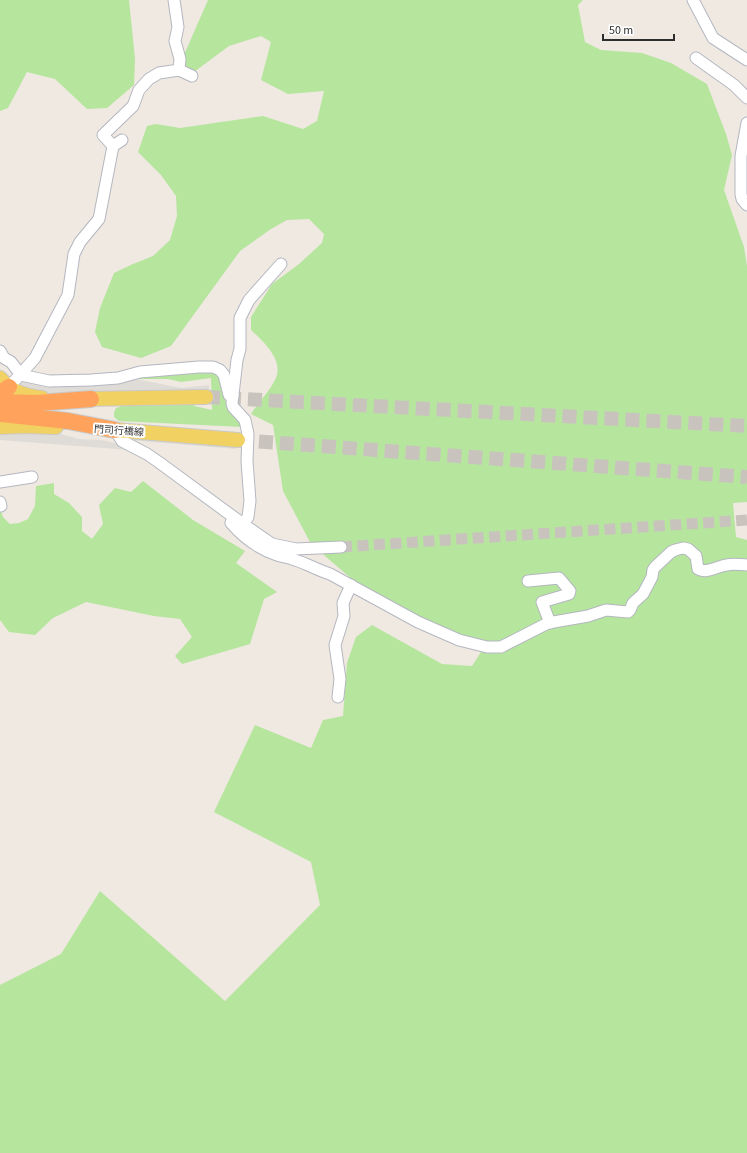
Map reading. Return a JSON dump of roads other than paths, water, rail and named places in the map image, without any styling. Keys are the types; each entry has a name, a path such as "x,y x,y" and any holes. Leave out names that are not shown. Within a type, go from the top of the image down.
{"highway":[{"path":"0,402 36,403 91,399"},
{"path":"0,414 68,421 115,430"}],"main road":[{"path":"3,386 17,393 34,397 91,399 206,397"},
{"name":"門司行橋線","path":"0,427 24,426 115,430 238,440"}],"street":[{"path":"174,0 178,27 175,41 180,60 179,70"},
{"path":"693,0 713,38 747,60"},
{"path":"696,58 734,84 747,98"},
{"path":"3,386 21,375 36,358 68,295 74,254 80,242 100,219 118,143 103,135 133,106 136,96 149,79 159,73 179,70 192,76"},
{"path":"747,123 741,156 741,194 742,199 747,205"},
{"path":"281,264 249,300 240,318 240,349 237,360 232,403 233,407 245,420 248,434 247,461 250,501 248,517 231,522 237,530 247,538 277,555 296,560 317,570 330,574 418,622 458,640 487,647 501,647 550,623 588,616 606,610 628,612 633,603 643,594 652,577 655,567 675,550 688,549 694,552 697,567 700,571 705,571 728,564 747,565"},
{"path":"0,352 4,358 11,362 21,375 49,381 118,378 140,372 213,367 220,370 224,375 229,395 233,396"},
{"path":"115,430 122,441 147,454 238,521 272,544 282,547 308,550 341,547"},
{"path":"0,482 32,477"},
{"path":"528,581 559,578 570,591 569,594 542,602 550,623"},
{"path":"338,697 340,679 335,645 344,616 342,603 351,585"}],"tunnel":[{"path":"206,397 747,426"},
{"path":"238,440 747,477"},
{"path":"341,547 747,520"}]}
